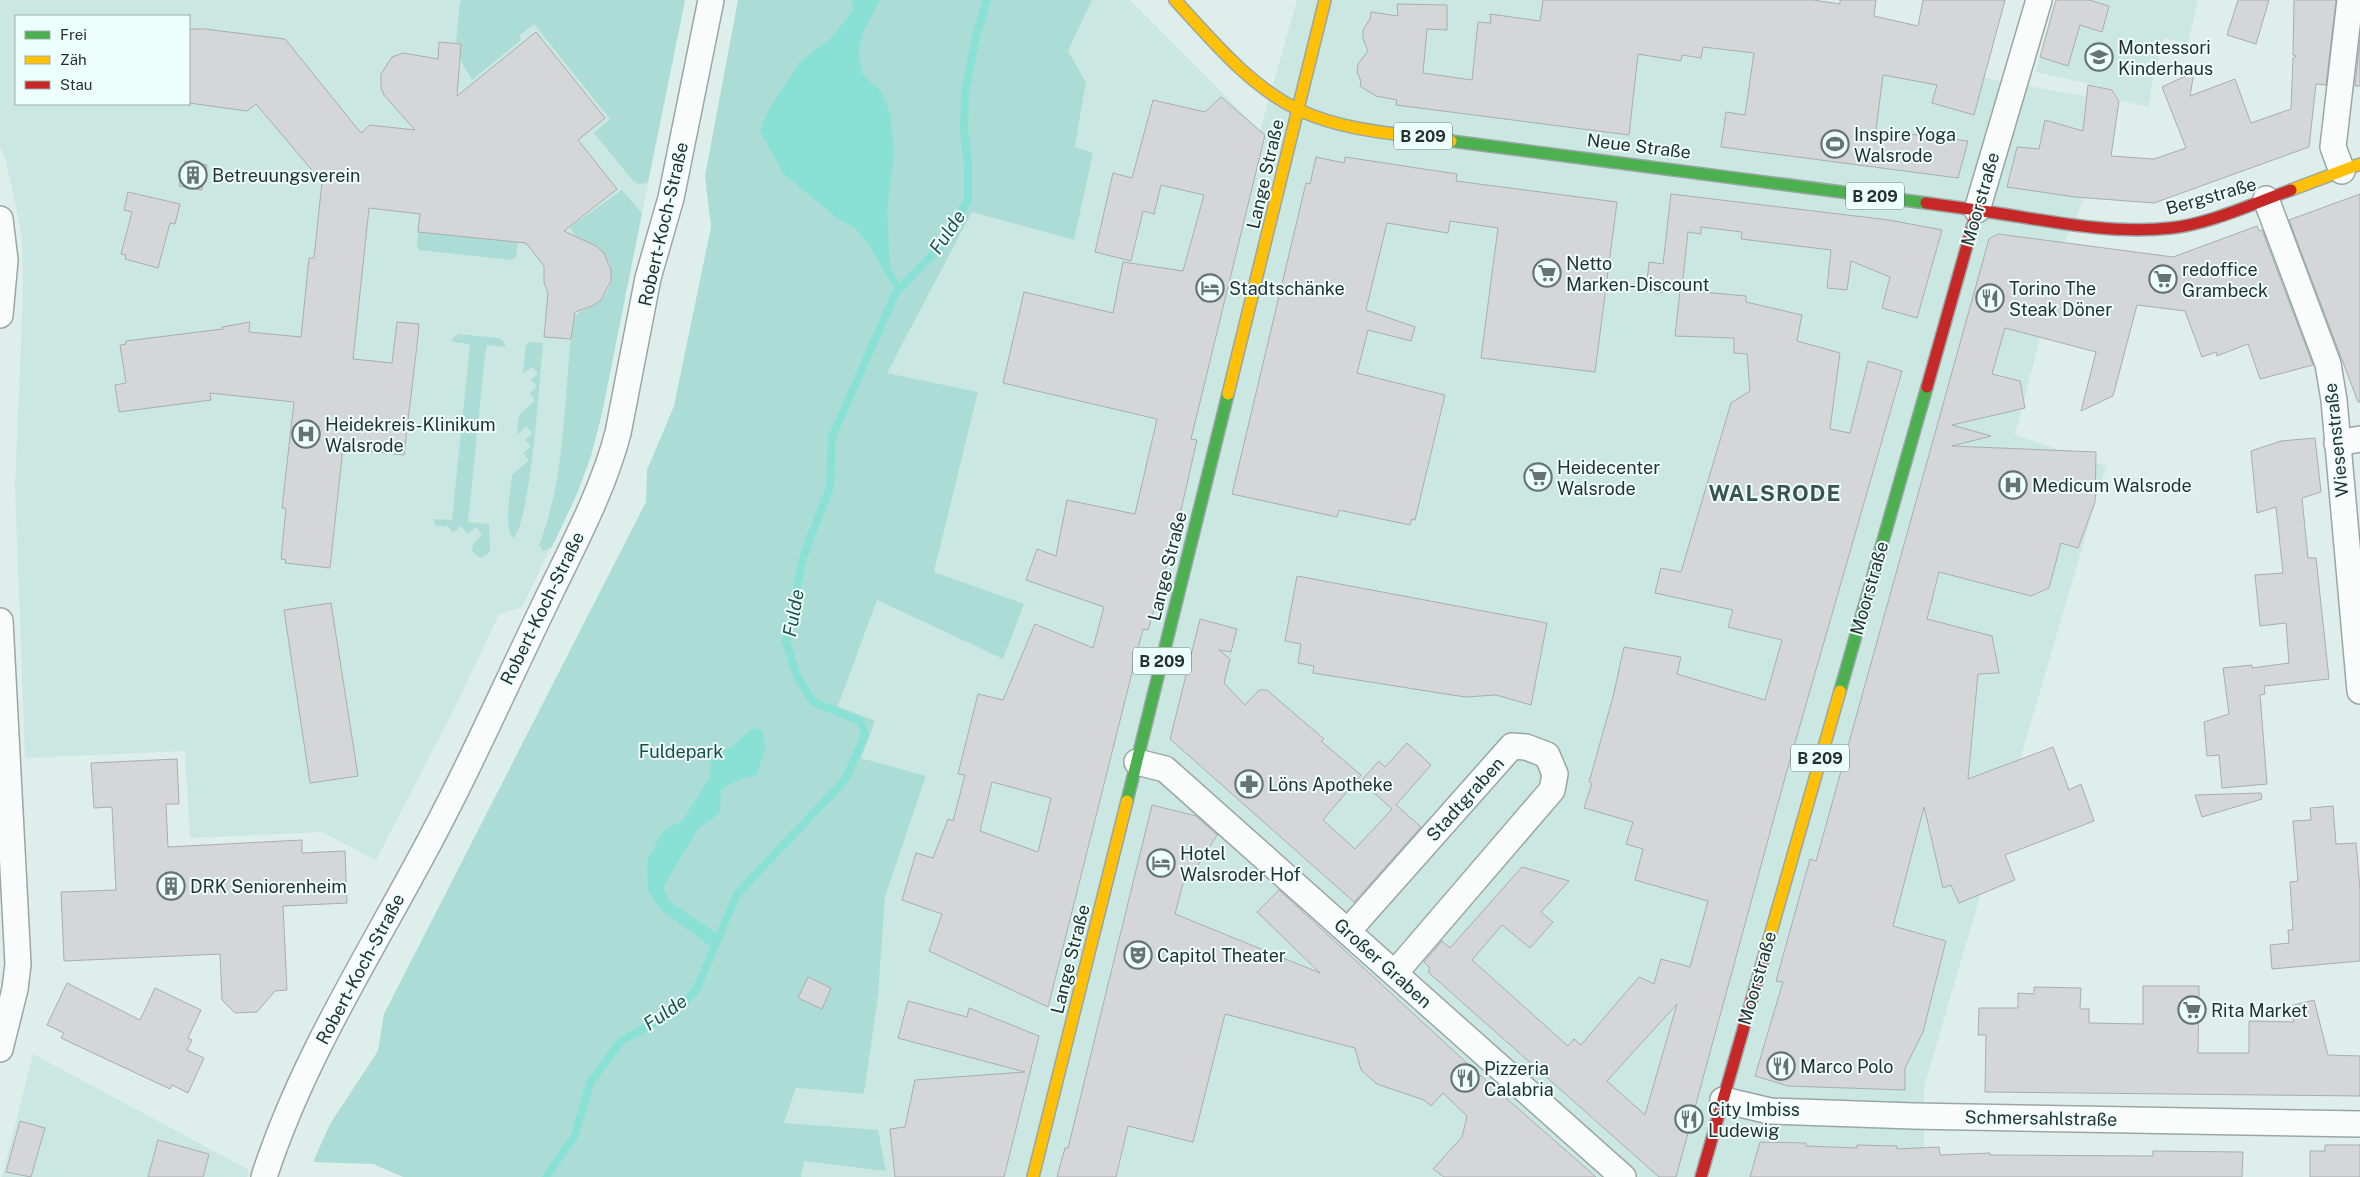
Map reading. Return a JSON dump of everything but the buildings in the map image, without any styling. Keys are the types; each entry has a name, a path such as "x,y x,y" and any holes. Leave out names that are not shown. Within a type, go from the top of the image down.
{"main road":[{"name":"B 209","path":"1175,0 1234,62 1262,87 1298,109"},
{"name":"Lange Straße","path":"1033,1177 1289,154 1325,0"},
{"name":"Neue Straße","path":"1298,109 1371,130 1977,210"},
{"name":"Bergstraße","path":"1977,210 2082,225 2151,229 2172,228 2199,222 2351,167"},
{"name":"Moorstraße","path":"1701,1177 1977,210"}],"street":[{"name":"Robert-Koch-Straße","path":"264,1177 283,1123 310,1062 424,851 584,521 612,456 620,425 650,269 671,198 711,0"},
{"name":"Moorstraße","path":"1977,210 2039,0"},
{"path":"2350,0 2333,147 2351,167"},
{"name":"Wiesenstraße","path":"2266,199 2328,364 2348,441 2360,691"},
{"path":"0,218 5,260 0,315"},
{"path":"0,621 18,964 15,989 0,1049"},
{"name":"Stadtgraben","path":"1348,931 1512,746 1526,747 1547,755 1555,774 1552,790 1395,973"},
{"name":"Großer Graben","path":"1137,762 1166,769 1623,1177"},
{"name":"Schmersahlstraße","path":"1723,1100 1779,1112 2360,1124"}],"shaded area":[{"name":"Heidekreis-Klinikum Walsrode","path":"0,0 685,0 602,413 591,456 576,496 522,607 499,614 456,705 376,860 322,832 190,838 185,751 25,758 15,486 23,293 22,235 6,162 0,147"},
{"path":"851,0 880,0 863,32 859,52 863,75 881,91 891,115 894,155 887,209 890,267 901,287 896,292 870,246 855,228 837,218 783,173 760,131 769,109 800,62 831,38 853,10"},
{"path":"1092,0 1130,0 1260,131 1297,0 1551,0 2111,101 2078,214 2065,240 2015,435 2106,466 1924,1087 1924,1177 801,1177 803,1161 885,1170 784,1123 796,1088 864,1094 878,997 885,897 926,776 861,758 838,706 877,600 1003,659 1024,604 934,572 978,392 887,373 972,212 1074,240 1075,148 1086,82 1068,51"},
{"name":"Montessori Kinderhaus","path":"2056,0 2198,0 2188,43 2164,38 2151,88 2149,107 2121,101 2112,89 2036,72"},
{"path":"753,728 762,730 766,746 757,775 739,780 721,789 720,813 698,829 663,887 670,902 719,935 713,948 660,909 648,890 647,861 662,832 683,820 709,778 712,755 730,748"},
{"path":"33,1054 249,1170 247,1177 2,1177"}],"green space":[{"path":"463,0 685,0 648,182 639,184 634,182 594,133 610,119 534,24 519,36 521,40 472,80 460,60 461,44 456,42 460,2"},
{"name":"Fuldepark","path":"738,0 1092,0 1068,51 1086,82 1075,147 1093,153 1074,240 972,212 887,373 978,392 934,572 1024,604 1003,659 877,600 838,706 875,721 861,758 926,776 885,897 878,997 864,1094 796,1088 784,1123 878,1130 886,1171 804,1161 801,1177 403,1177 373,1164 313,1162 330,1124 378,1051 384,1014 646,502 647,470 674,406 711,227 705,176"},
{"path":"622,190 642,213 602,413 591,456 576,496 552,547 543,551 539,545 555,491 563,435 573,322 580,312 602,299 611,282 611,268 603,252 580,241 570,227"},
{"path":"418,232 518,242 516,257 512,260 419,250 417,246"},
{"path":"459,334 499,338 505,343 505,347 487,345 485,355 468,522 489,524 490,552 480,558 472,551 473,544 482,535 476,527 468,534 461,526 453,533 447,525 445,527 435,525 434,519 452,520 470,344 452,342 453,337"},
{"path":"529,342 543,343 530,478 525,506 519,527 513,538 508,526 512,475 529,460 523,453 531,446 525,440 532,433 526,426 518,434 519,415 535,400 530,393 537,386 531,380 538,373 532,367 523,372 526,345"}],"waterway":[{"name":"Fulde","path":"546,1177 575,1135 590,1083 621,1041 678,1009 696,990 737,894 845,780 865,735 860,721 813,702 797,676 786,642 804,554 830,487 832,437 896,292 942,245 968,200 968,165 964,128 965,92 976,37 987,0"}],"traffic: fast":[{"path":"1451,141 1926,203"},
{"path":"1840,691 1927,387"},
{"path":"1127,801 1228,394"}],"traffic: slow":[{"path":"1175,0 1232,61 1264,88 1299,110 1355,128 1451,141"},
{"path":"1298,109 1325,0"},
{"path":"1228,394 1298,109"},
{"path":"2291,190 2360,164"},
{"path":"1763,960 1840,691"},
{"path":"1033,1177 1127,801"}],"traffic: jam":[{"path":"1977,210 2098,228 2147,230 2186,226 2201,222 2291,190"},
{"path":"1926,203 1977,210 1927,387"},
{"path":"1701,1177 1763,960"}],"place":[{"name":"Montessori Kinderhaus","path":"2099,57"},
{"name":"Inspire Yoga Walsrode","path":"1835,144"},
{"name":"Betreuungsverein","path":"193,175"},
{"name":"Netto Marken-Discount","path":"1547,273"},
{"name":"redoffice Grambeck","path":"2163,279"},
{"name":"Stadtschänke","path":"1210,288"},
{"name":"Torino The Steak Döner","path":"1990,298"},
{"name":"Heidekreis-Klinikum Walsrode","path":"306,434"},
{"name":"Heidecenter Walsrode","path":"1538,477"},
{"name":"Medicum Walsrode","path":"2013,485"},
{"name":"Löns Apotheke","path":"1249,784"},
{"name":"Hotel Walsroder Hof","path":"1161,863"},
{"name":"DRK Seniorenheim","path":"171,886"},
{"name":"Capitol Theater","path":"1138,955"},
{"name":"Rita Market","path":"2192,1010"},
{"name":"Marco Polo","path":"1781,1066"},
{"name":"Pizzeria Calabria","path":"1465,1078"},
{"name":"City Imbiss Ludewig","path":"1689,1119"}],"district":[{"name":"WALSRODE","path":"1775,493"}]}
